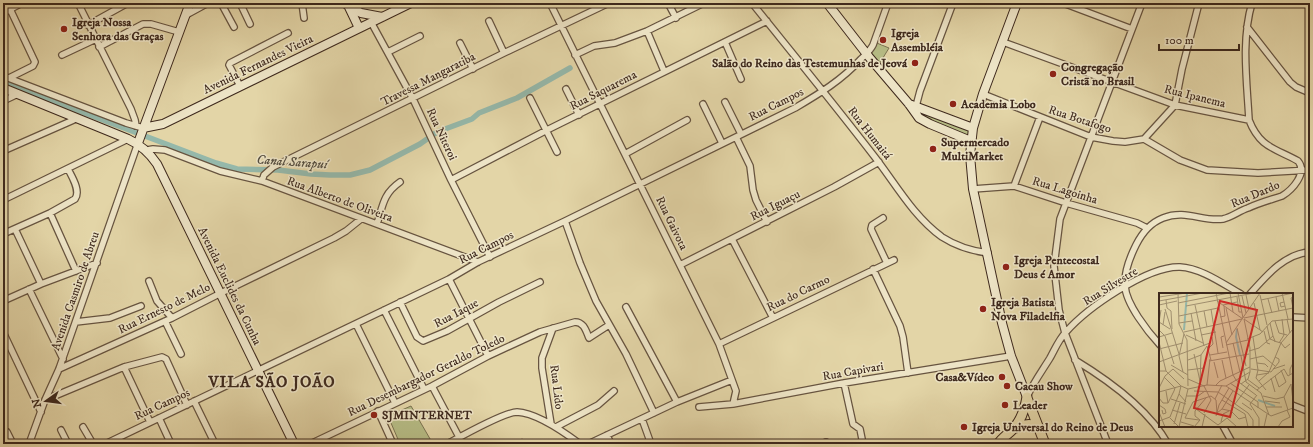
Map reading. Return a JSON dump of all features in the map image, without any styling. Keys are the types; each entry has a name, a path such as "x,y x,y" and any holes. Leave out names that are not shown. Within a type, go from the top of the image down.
{"main road":[{"path":"139,133 148,117 190,3"},
{"name":"Avenida Fernandes Vieira","path":"139,133 163,124 411,3"},
{"path":"827,3 866,53 913,107 919,118 971,141"},
{"path":"1017,3 972,128 971,166 973,189 1002,323 1011,356 1045,444"},
{"path":"347,4 361,13 382,17"},
{"path":"347,4 359,28"},
{"name":"Avenida Euclides da Cunha","path":"3,88 128,139 139,133 147,150 157,164 294,444"},
{"path":"913,107 972,128"},
{"path":"1013,429 1025,409 1027,397"},
{"path":"998,444 1013,429 1019,426 1028,424 1038,426"}],"street":[{"path":"3,13 22,3"},
{"path":"78,3 131,109 139,133"},
{"path":"186,15 208,3"},
{"path":"222,3 234,27"},
{"path":"240,3 250,24"},
{"path":"302,3 304,18"},
{"name":"Rua Gaivota","path":"550,3 719,344 736,391 733,404"},
{"name":"Travessa Mangaratiba","path":"262,181 267,173 273,168 504,53 609,3"},
{"path":"668,3 676,18"},
{"path":"576,58 594,46 614,43 647,32 704,3"},
{"name":"Rua Humaitá","path":"752,3 824,91 905,198 933,229 942,237 958,245 974,251 988,253"},
{"name":"Rua Campos","path":"105,444 449,279 490,256 565,221 795,108 824,91 854,67 873,45 888,3"},
{"path":"913,107 954,3"},
{"path":"1063,3 1132,29"},
{"path":"1108,444 1065,333 1059,310 1054,266 1057,232 1060,219 1142,3"},
{"path":"1199,3 1182,69 1176,105 1144,139 1180,160 1207,170 1258,173 1310,170"},
{"path":"1252,3 1247,27 1246,45 1249,120 1253,129 1263,142 1298,161 1301,164 1301,171"},
{"path":"88,25 126,4"},
{"path":"6,77 33,66 35,62 10,9"},
{"path":"489,21 504,53"},
{"name":"Rua Saquarema","path":"451,180 664,71 767,21"},
{"name":"Rua Niteroi","path":"372,22 413,99 451,180 490,256"},
{"path":"99,47 143,24 151,24 179,32"},
{"path":"1247,27 1290,82 1296,87 1310,93"},
{"path":"647,32 664,71"},
{"path":"240,86 229,65 230,63 288,34"},
{"path":"388,52 420,36"},
{"path":"62,55 96,40"},
{"path":"724,42 741,79"},
{"name":"Rua Ipanema","path":"1002,42 1176,105 1249,120"},
{"path":"460,43 473,69"},
{"path":"6,77 139,133"},
{"path":"566,89 579,115"},
{"path":"3,101 18,94"},
{"name":"Rua Botafogo","path":"983,94 1091,137 1113,142 1144,139"},
{"path":"530,98 557,152"},
{"path":"725,102 750,166 753,190 756,200 767,222"},
{"path":"703,104 722,143"},
{"path":"1014,186 1040,117"},
{"path":"3,151 78,118"},
{"path":"625,154 687,120"},
{"name":"Avenida Casmiro de Abreu","path":"29,444 45,400 63,359 97,264 139,133"},
{"path":"3,200 128,139"},
{"name":"Rua Alberto de Oliveira","path":"147,150 165,150 220,171 262,181 478,262"},
{"name":"Rua Iguaçu","path":"680,265 767,222 879,162"},
{"path":"3,234 50,213 77,197 78,192 68,169"},
{"name":"Rua Dardo","path":"1159,344 1138,317 1130,303 1125,286 1132,251 1140,236 1147,228 1161,219 1177,215 1187,214 1214,219 1230,217 1287,193 1296,182 1301,171"},
{"path":"377,224 387,195 392,188 400,182"},
{"name":"Rua Lagoinha","path":"973,189 1014,186 1066,203 1137,223 1147,228"},
{"path":"50,213 76,271"},
{"path":"883,218 872,225 871,229 887,263"},
{"name":"Rua Ernesto de Melo","path":"59,369 172,318 334,238 361,219"},
{"path":"565,221 588,282 609,325 626,354 654,413"},
{"path":"15,229 41,284"},
{"path":"732,239 773,318"},
{"path":"1251,293 1285,260 1296,254 1310,252"},
{"name":"Rua do Carmo","path":"719,344 894,260"},
{"path":"3,301 41,284 97,264"},
{"name":"Rua Silvestre","path":"1027,397 1033,384 1065,333 1086,314 1125,286 1158,271 1180,267 1189,268 1200,272 1239,293"},
{"path":"873,269 900,326 908,372"},
{"path":"449,279 488,356"},
{"path":"149,281 157,301 172,318"},
{"name":"Rua Iaque","path":"400,302 418,337 423,341 435,337 499,302 540,282"},
{"path":"29,289 63,359"},
{"path":"76,322 110,318 141,306"},
{"path":"626,307 676,402"},
{"path":"384,310 424,389"},
{"path":"1293,317 1310,318"},
{"path":"165,321 180,354"},
{"path":"553,328 579,322 589,338 609,325"},
{"path":"356,324 395,403"},
{"name":"Rua Desembargador Geraldo Toledo","path":"310,444 432,386 488,356 540,332 553,328"},
{"name":"Rua Lido","path":"551,424 542,368 542,358 553,328"},
{"path":"3,332 41,412"},
{"path":"1154,338 1159,340"},
{"name":"Rua Capivari","path":"699,407 733,404 844,383 1011,356"},
{"path":"45,400 124,367 162,357 166,359 187,405"},
{"path":"1075,360 1110,383 1157,427 1168,444"},
{"path":"124,367 150,422"},
{"path":"588,444 676,402 732,380"},
{"path":"844,383 853,424 860,429 863,444"},
{"path":"432,386 459,437"},
{"path":"556,427 598,405 614,391"},
{"path":"194,401 215,444"},
{"path":"1293,405 1310,412"},
{"path":"378,412 393,444"},
{"path":"447,444 512,412 526,414 551,424 580,444"},
{"path":"159,418 171,444"},
{"path":"642,419 651,444"},
{"path":"83,427 93,444"},
{"path":"1224,427 1233,444"},
{"path":"61,430 68,444"},
{"path":"7,432 13,444"},
{"path":"607,435 611,444"}],"green space":[{"path":"872,41 889,48 878,66 870,57"},
{"path":"920,111 967,123 970,135 966,138 919,115"},
{"path":"411,406 433,444 400,444 388,416"}],"waterway":[{"name":"Canal Sarapuí","path":"3,82 216,163 237,169 350,175 370,170 420,144 437,132 472,119 479,113 517,98 570,68"}],"place":[{"name":"Igreja Nossa Senhora das Graças","path":"64,29"},
{"name":"Igreja Assembléia","path":"883,40"},
{"name":"Salão do Reino das Testemunhas de Jeová","path":"915,63"},
{"name":"Congregação Cristã no Brasil","path":"1053,74"},
{"name":"Academia Lobo","path":"953,104"},
{"name":"Supermercado MultiMarket","path":"933,149"},
{"name":"Igreja Pentecostal Deus é Amor","path":"1006,267"},
{"name":"Igreja Batista Nova Filadelfia","path":"983,309"},
{"name":"Casa&Vídeo","path":"1002,377"},
{"name":"Cacau Show","path":"1007,386"},
{"name":"Leader","path":"1005,405"},
{"name":"SJMINTERNET","path":"374,415"},
{"name":"Igreja Universal do Reino de Deus","path":"964,427"}],"district":[{"name":"VILA SÃO JOÃO","path":"272,381"}]}
